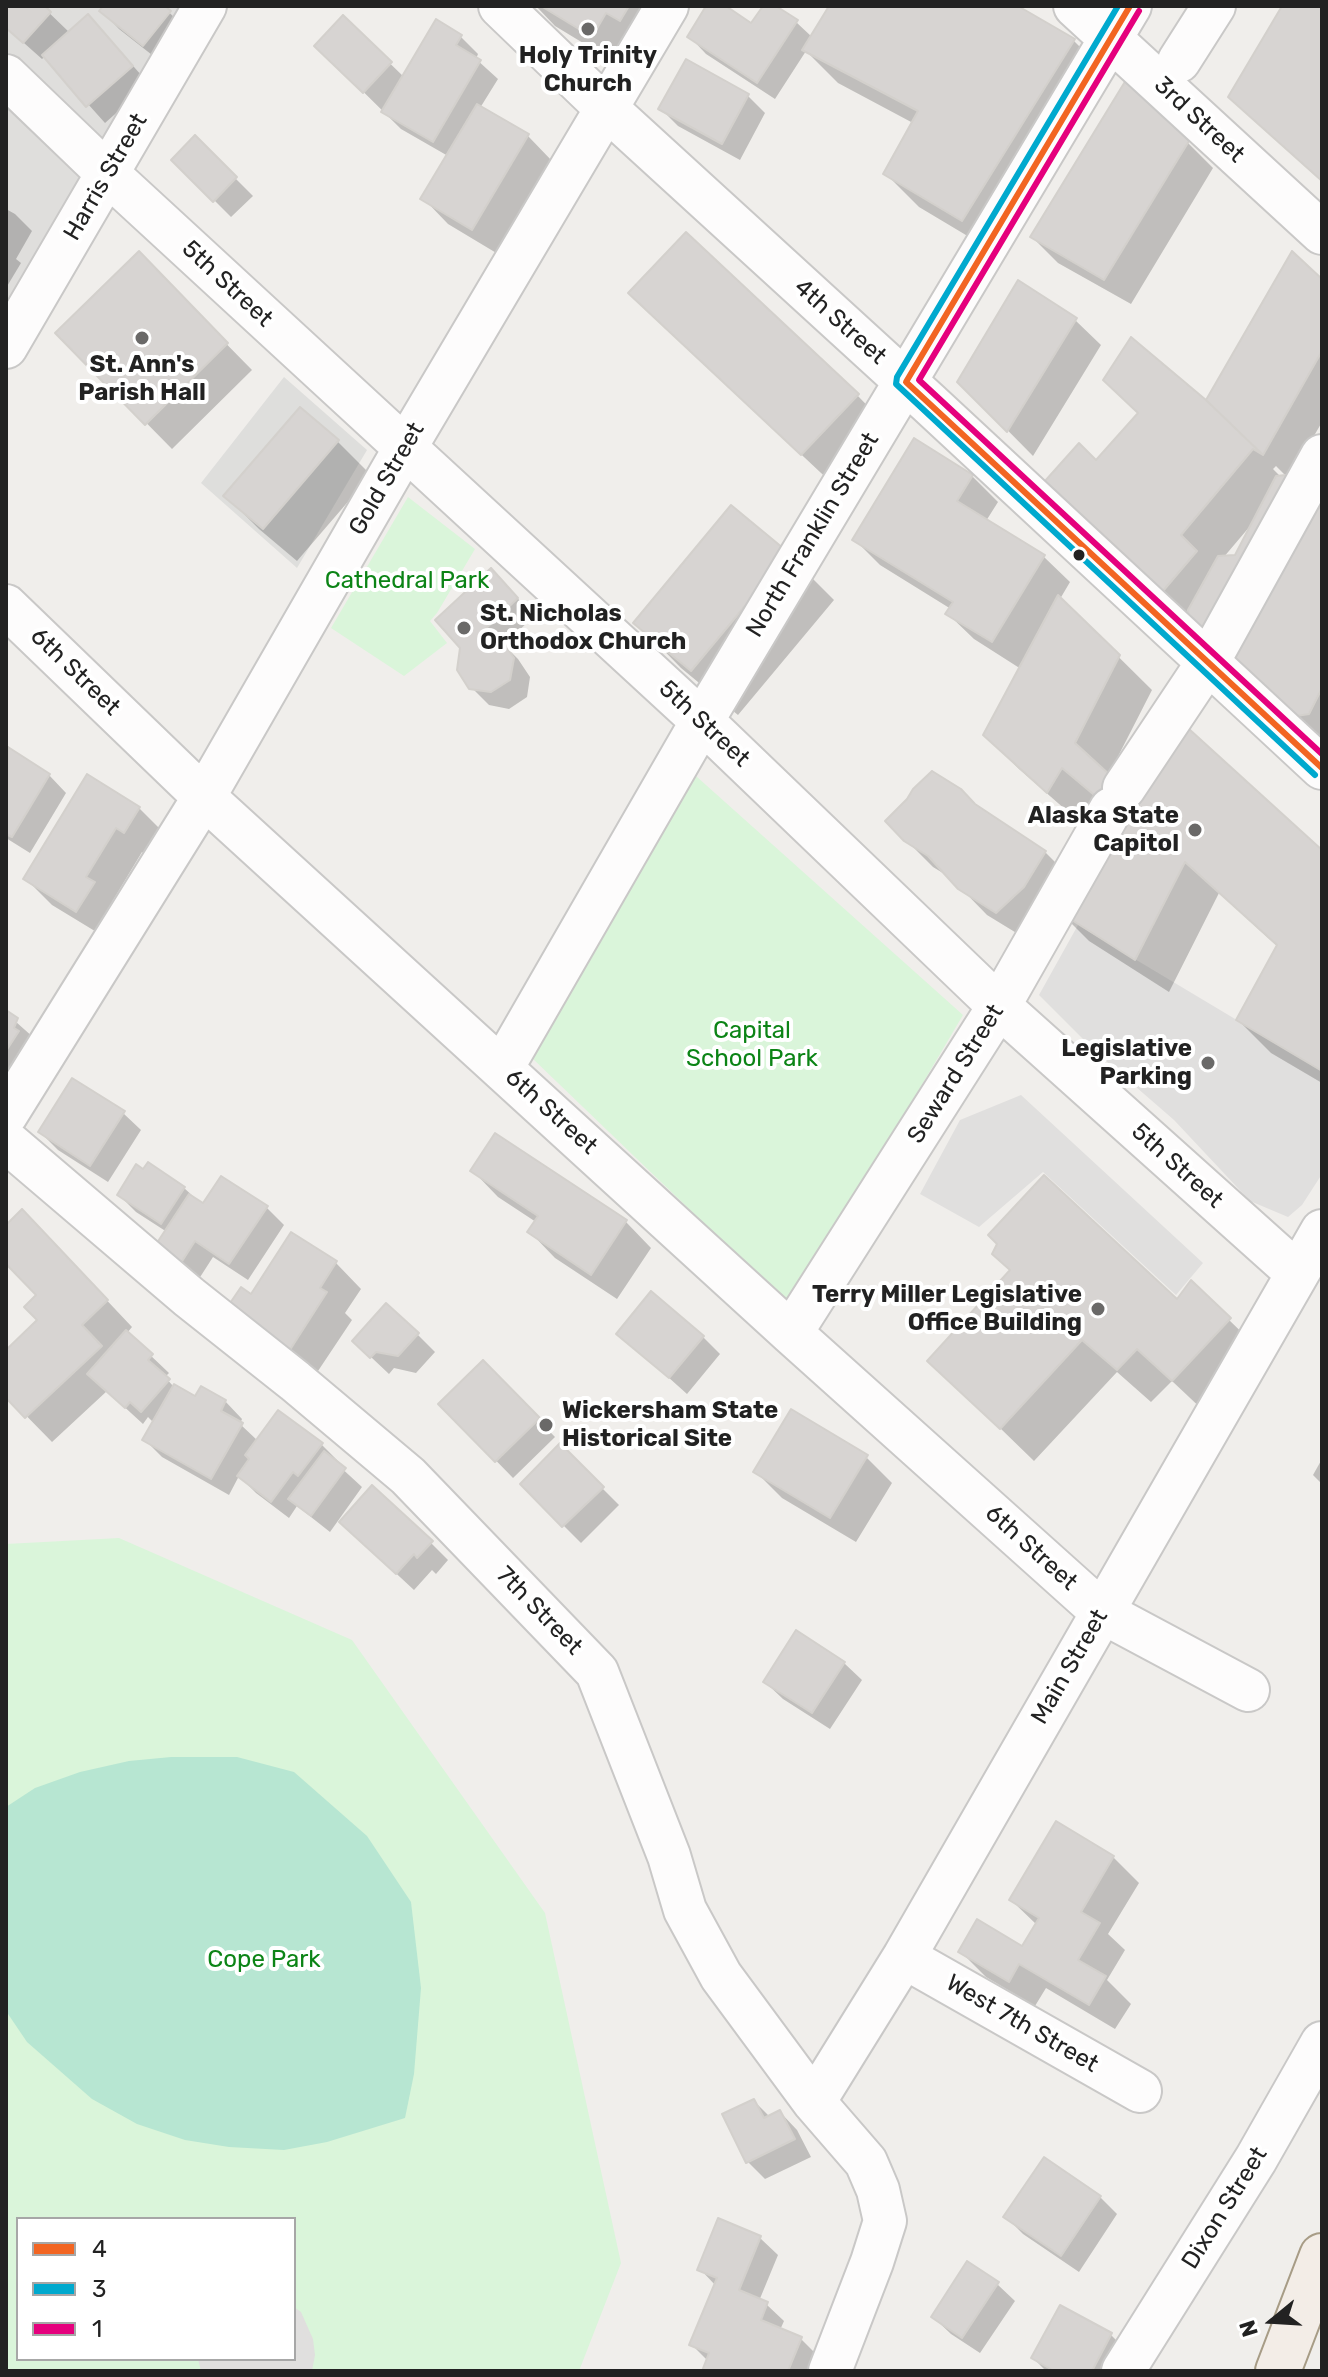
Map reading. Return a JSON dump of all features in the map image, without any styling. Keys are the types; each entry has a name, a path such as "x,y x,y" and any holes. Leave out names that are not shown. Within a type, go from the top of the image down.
{"main road":[{"path":"1278,2371 1322,2256"}],"street":[{"name":"Harris Street","path":"6,347 205,6"},
{"name":"4th Street","path":"500,6 606,108 1322,768"},
{"name":"Gold Street","path":"6,1115 204,797 405,448 667,6"},
{"name":"3rd Street","path":"1075,6 1121,22 1322,233"},
{"path":"1179,61 1214,6"},
{"name":"North Franklin Street","path":"502,1068 702,721 1121,22"},
{"name":"5th Street","path":"6,76 108,174 702,721 999,1006 1297,1273"},
{"name":"Seward Street","path":"791,1333 999,1006 1118,799 1208,662 1322,456"},
{"name":"6th Street","path":"6,606 204,797 791,1333 1102,1612 1248,1690"},
{"name":"7th Street","path":"6,1141 189,1297 408,1476 597,1672 669,1856 685,1910 721,1976 814,2102 866,2162 878,2190 885,2221 830,2371"},
{"name":"Main Street","path":"814,2102 904,1957 1322,1231"},
{"name":"West 7th Street","path":"904,1957 1140,2091"},
{"name":"Dixon Street","path":"1123,2371 1256,2159 1322,2043"}],"shaded area":[{"path":"6,6 228,6 6,368"},
{"path":"284,377 367,450 297,568 201,483"},
{"name":"Legislative Parking","path":"1078,925 1322,1071 1322,1174 1302,1205 1288,1217 1250,1201 1174,1120 1098,1054 1039,995"},
{"path":"1021,1095 1203,1263 1176,1295 1043,1172 979,1227 920,1194 960,1120"},
{"path":"296,2308 301,2312 313,2339 315,2355 312,2371 201,2371 198,2361 296,2361"}],"green space":[{"name":"Cathedral Park","path":"408,497 475,549 430,621 447,643 404,676 331,628"},
{"name":"Capital School Park","path":"687,768 963,1015 791,1307 532,1058"},
{"name":"Cope Park","path":"119,1538 352,1640 545,1913 621,2263 579,2371 6,2371 6,1544"},
{"path":"171,1757 237,1757 294,1772 367,1836 411,1902 421,1988 414,2074 405,2118 327,2142 284,2150 229,2147 185,2140 137,2124 92,2099 27,2042 6,2011 6,1807 35,1788 80,1772 129,1761"}],"building":[{"path":"6,6 45,6 51,12 23,43 6,28"},
{"path":"103,6 165,6 171,11 143,46 99,11"},
{"name":"Holy Trinity Church","path":"541,6 629,6 620,21 606,13 592,37"},
{"path":"706,6 726,6 751,23 763,6 776,6 798,20 757,83 687,37"},
{"path":"829,6 1018,6 1075,39 962,221 883,174 918,111 802,50"},
{"path":"1282,6 1322,6 1322,181 1228,97"},
{"path":"88,14 133,66 86,107 42,55"},
{"path":"343,15 392,62 363,93 314,46"},
{"path":"436,19 462,35 456,45 481,60 433,142 381,112"},
{"path":"686,59 749,94 722,144 658,109"},
{"path":"1126,80 1189,141 1104,280 1030,237"},
{"path":"477,104 529,134 472,230 420,199"},
{"path":"195,135 237,177 213,202 171,160"},
{"path":"686,232 859,394 801,455 628,293"},
{"name":"St. Ann's Parish Hall","path":"139,251 228,343 145,425 55,333"},
{"path":"1292,251 1322,279 1322,351 1263,455 1206,400"},
{"path":"1018,280 1077,318 1007,432 957,382"},
{"path":"1131,337 1206,400 1263,455 1253,449 1181,535 1197,551 1163,591 1045,481 1079,443 1096,460 1138,413 1103,380"},
{"path":"300,407 339,440 263,529 223,496"},
{"path":"914,438 973,475 957,501 1045,555 992,642 945,614 953,602 852,540"},
{"path":"1286,475 1322,510 1322,688 1309,714 1296,716 1190,625 1188,610 1218,556 1235,555 1276,476"},
{"path":"731,505 789,553 691,671 633,623"},
{"name":"St. Nicholas Orthodox Church","path":"491,568 518,598 479,635 501,639 514,658 510,680 491,692 469,689 457,670 460,648 435,620"},
{"name":"Alaska State Capitol","path":"1058,595 1120,655 1075,743 1124,788 1178,719 1322,850 1322,1071 1236,1020 1277,945 1185,862 1135,960 1053,908 1111,809 1062,768 1047,793 983,735"},
{"path":"8,747 50,774 12,837 6,834"},
{"path":"932,771 1046,851 1024,887 996,913 958,889 928,856 904,841 885,821"},
{"path":"87,774 140,807 124,833 116,828 86,877 95,882 76,912 23,879"},
{"path":"6,1010 18,1018 14,1028 19,1031 6,1051"},
{"path":"72,1078 125,1111 90,1166 38,1132"},
{"path":"495,1133 627,1220 591,1275 527,1232 538,1216 470,1171"},
{"path":"148,1162 185,1187 161,1224 117,1195 136,1164 143,1169"},
{"name":"Terry Miller Legislative Office Building","path":"1044,1175 1177,1299 1191,1280 1231,1318 1172,1381 1137,1349 1117,1370 1082,1340 1000,1429 927,1361 1010,1270 992,1254 997,1244 988,1235"},
{"path":"221,1176 268,1206 229,1264 195,1241 177,1269 151,1252 189,1194 203,1203"},
{"path":"22,1209 108,1300 82,1325 102,1346 25,1418 6,1398 6,1350 37,1320 24,1307 36,1295 6,1264 6,1225"},
{"path":"291,1232 337,1261 320,1288 327,1292 286,1356 226,1309 241,1287 251,1294"},
{"path":"651,1291 704,1336 669,1378 616,1334"},
{"path":"386,1303 419,1333 398,1356 376,1352 370,1358 352,1341"},
{"path":"126,1330 153,1354 148,1360 170,1379 141,1412 130,1402 125,1408 87,1374"},
{"path":"483,1360 540,1418 495,1462 438,1404"},
{"path":"174,1384 195,1396 201,1386 226,1400 221,1411 243,1423 211,1479 142,1440"},
{"path":"791,1409 868,1455 830,1518 753,1472"},
{"path":"278,1410 323,1443 298,1476 293,1472 271,1502 237,1476 249,1459 245,1455"},
{"path":"560,1443 604,1487 562,1527 520,1484"},
{"path":"324,1451 346,1468 311,1516 288,1499"},
{"path":"372,1485 433,1541 417,1558 414,1554 396,1574 339,1522"},
{"path":"796,1630 845,1662 812,1713 763,1682"},
{"path":"1056,1821 1114,1856 1081,1912 1100,1923 1078,1960 1106,1976 1089,2005 1019,1964 1009,1982 958,1952 977,1919 1022,1946 1039,1918 1009,1900"},
{"path":"754,2099 764,2118 780,2110 795,2139 746,2163 722,2114"},
{"path":"1044,2157 1101,2196 1061,2256 1003,2217"},
{"path":"718,2218 761,2236 739,2290 768,2302 761,2320 802,2337 788,2371 702,2371 709,2353 689,2345 717,2278 697,2270"},
{"path":"967,2261 999,2282 962,2338 931,2317"},
{"path":"1060,2305 1112,2333 1092,2371 1054,2371 1031,2358"}],"transit line":[{"name":"3","path":"1118,6 897,377 896,384 1315,775"},
{"name":"4","path":"1130,6 906,382 1322,768"},
{"name":"1","path":"1139,11 919,380 1322,754"}],"place":[{"name":"Holy Trinity Church","path":"588,29"},
{"name":"St. Ann's Parish Hall","path":"142,338"},
{"name":"St. Nicholas Orthodox Church","path":"464,628"},
{"name":"Alaska State Capitol","path":"1195,830"},
{"name":"Legislative Parking","path":"1208,1063"},
{"name":"Terry Miller Legislative Office Building","path":"1098,1309"},
{"name":"Wickersham State Historical Site","path":"546,1425"}]}
